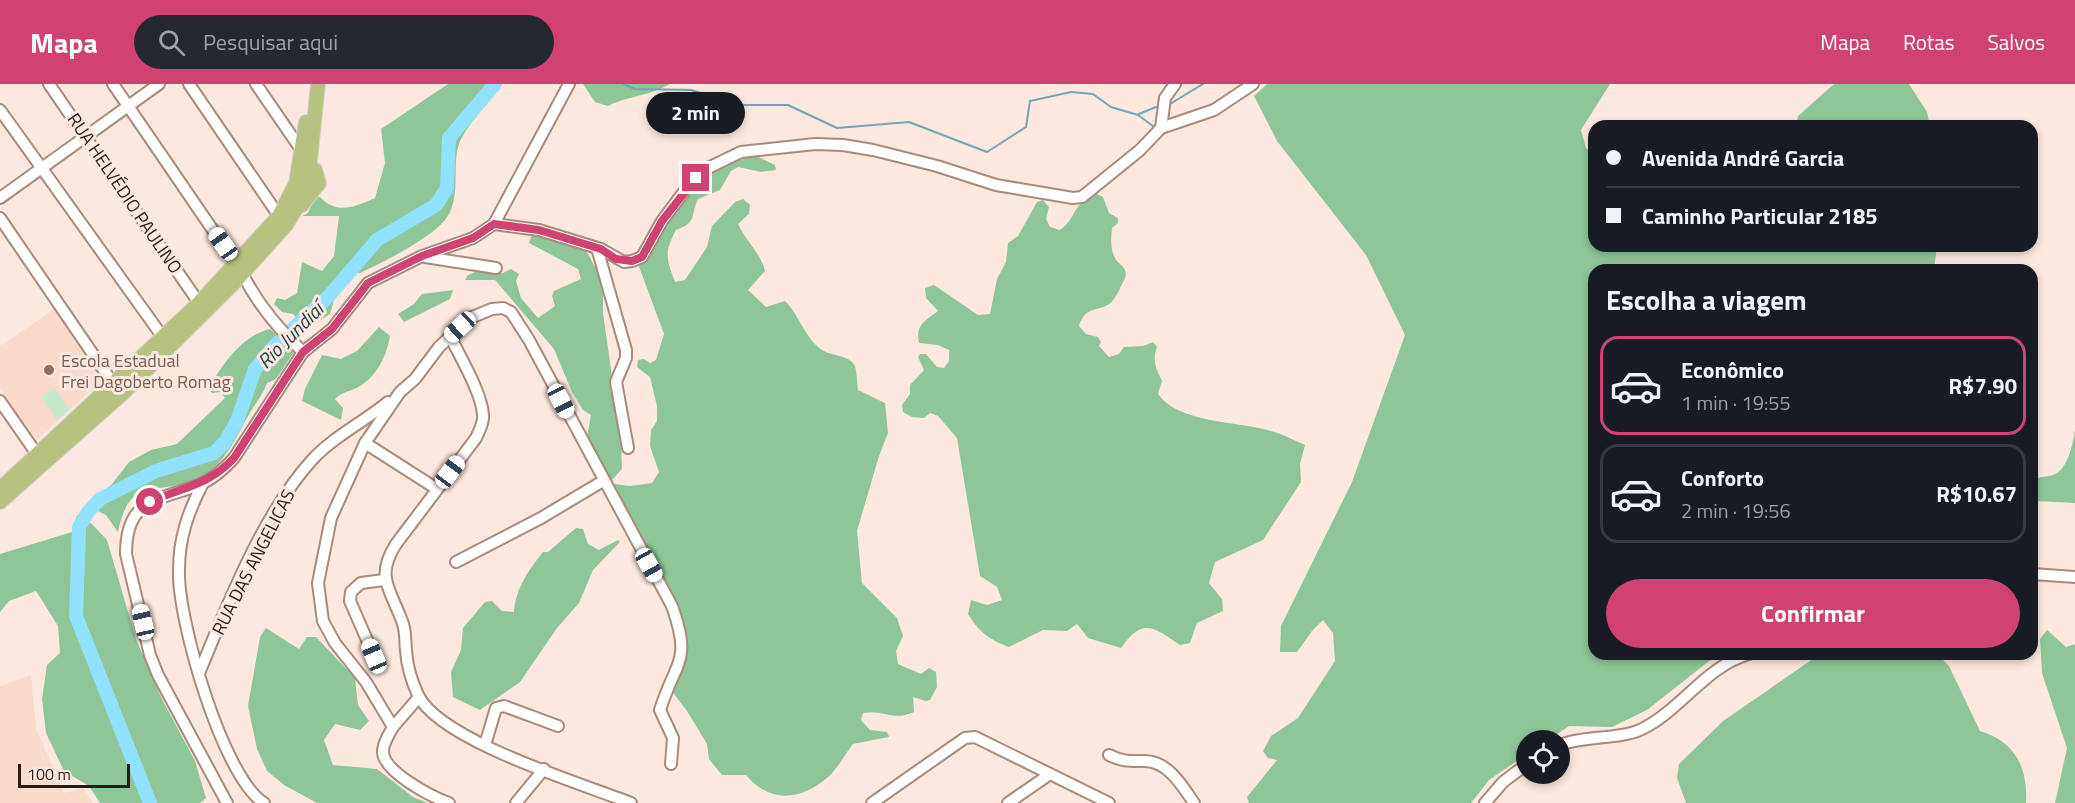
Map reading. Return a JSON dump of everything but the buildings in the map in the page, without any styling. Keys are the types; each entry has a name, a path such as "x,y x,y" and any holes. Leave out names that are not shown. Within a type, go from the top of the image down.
{"main road":[{"path":"0,489 41,460 122,394 237,275 286,215 304,190 302,151 309,134 310,84"},
{"path":"304,167 318,84"},
{"path":"0,502 162,336 199,303 237,275"}],"street":[{"name":"RUA HELVÉDIO PAULINO","path":"50,84 199,303"},
{"path":"113,84 237,275 275,324 303,352"},
{"path":"0,198 159,84"},
{"path":"189,84 286,215"},
{"path":"256,84 302,151"},
{"path":"227,803 158,675 150,655 126,554 129,529 141,508 161,496 203,483 234,458 303,352 332,329 368,283 422,256 473,238 494,224 569,84"},
{"path":"1161,128 1165,98 1175,84"},
{"path":"494,224 539,230 597,248 624,261 642,257 662,221 696,178 741,152 815,144 843,145 937,166 996,185 1072,198 1088,195 1140,150 1161,128 1214,110 1253,84"},
{"path":"0,110 162,336"},
{"path":"0,218 114,385"},
{"path":"597,248 626,350 626,358 616,382 628,448"},
{"path":"422,256 496,268"},
{"path":"393,727 366,682 335,643 323,621 318,583 331,518 365,443 400,392 415,379 450,336 470,318 492,309 502,308 511,312 529,340 672,606 683,643 683,654 660,710 673,738 671,764"},
{"path":"450,336 477,395 483,414 476,438 388,556 384,580 405,630 406,654 419,697 455,731 631,803"},
{"name":"RUA DAS ANGELICAS","path":"199,673 240,578 291,486 333,441 400,392"},
{"path":"0,401 41,460"},
{"path":"365,443 437,489"},
{"path":"456,562 541,518 603,481"},
{"path":"203,483 187,517 178,572 182,607 199,673 222,738 241,778 260,802"},
{"path":"2038,574 2075,577"},
{"path":"374,656 351,601 351,592 361,582 384,580"},
{"path":"1570,742 1588,737 1640,730 1726,664 1735,660"},
{"path":"419,697 393,727 383,751 385,758 410,782 431,796 449,803"},
{"path":"485,745 496,708 504,706 558,726"},
{"path":"872,803 970,737 982,739 1107,802"},
{"path":"1109,755 1122,762 1147,761 1158,764 1173,776 1194,803"},
{"path":"516,803 544,769"},
{"path":"1485,803 1503,782 1516,772"},
{"path":"1010,802 1050,774"}],"shaded area":[{"name":"Escola Estadual Frei Dagoberto Romag","path":"55,309 102,375 103,380 36,440 0,389 0,346"},
{"path":"31,675 36,729 64,793 84,788 92,803 0,803 0,686"}],"green space":[{"path":"448,84 502,84 472,122 459,144 455,195 450,212 435,230 396,255 360,273 343,269 330,314 306,329 293,314 282,312 274,304 277,298 285,300 297,293 302,262 322,271 334,256 339,216 302,216 308,213 315,197 320,197 326,203 340,208 375,198 385,163 381,129"},
{"path":"583,84 670,84 608,106 595,102"},
{"path":"1267,84 1610,84 1581,130 1588,150 1588,252 1936,252 1935,264 1588,264 1588,660 1710,660 1647,710 1612,727 1569,726 1563,730 1516,730 1516,762 1489,780 1471,803 1249,803 1247,797 1277,760 1268,758 1263,751 1271,736 1298,718 1335,661 1333,633 1323,620 1297,652 1280,652 1281,626 1352,482 1405,335 1366,255 1277,141 1254,96"},
{"path":"1834,84 1909,84 1927,112 1929,120 1797,120 1798,116"},
{"path":"756,156 775,165 776,170 761,172 738,167 731,171 720,190 698,199 691,221 676,230 670,244 668,261 672,274 675,282 685,280 707,247 712,226 735,202 743,199 750,205 749,214 738,224 765,271 748,290 766,307 785,301 816,345 826,352 853,362 858,390 885,403 888,433 857,531 862,583 897,618 903,636 896,651 898,664 921,674 929,668 936,672 937,687 930,700 913,697 914,712 906,715 863,713 861,720 870,730 887,732 889,737 853,744 831,775 817,786 796,795 785,796 765,791 746,775 722,775 709,759 707,744 671,690 686,641 612,489 615,484 630,486 652,483 659,472 650,446 651,430 657,421 657,406 650,377 637,367 638,360 644,359 650,363 656,360 664,334 638,264 665,222 691,192 690,188 696,182 720,167"},
{"path":"1097,194 1103,197 1109,213 1118,218 1118,223 1112,228 1112,249 1126,275 1110,304 1088,312 1079,326 1086,334 1098,337 1101,342 1099,346 1109,357 1119,354 1124,347 1143,346 1153,342 1157,347 1155,364 1162,381 1158,394 1180,411 1210,420 1271,431 1305,445 1300,464 1301,482 1263,540 1215,562 1209,583 1222,599 1223,611 1197,623 1190,643 1180,645 1149,628 1136,632 1121,648 1088,638 1077,624 1067,631 1043,630 1009,647 985,635 968,614 971,600 987,605 1002,600 997,587 980,576 957,438 938,416 930,413 924,418 912,417 903,412 902,405 910,394 910,385 924,370 918,357 920,354 926,354 937,367 944,368 949,361 949,350 938,345 919,343 920,328 938,311 926,298 925,288 934,285 978,315 990,314 997,279 1006,262 1008,243 1018,236 1037,202 1043,200 1049,207 1046,219 1050,227 1060,230 1082,203"},
{"path":"532,234 569,244 587,252 599,275 603,289 603,313 621,440 622,469 612,480 607,477 597,459 584,454 591,415 583,410 572,392 554,349 495,280 465,280 468,275 482,269 503,273 511,269 519,274 516,281 521,298 538,318 555,306 552,296 554,291 581,279 578,269 529,243"},
{"path":"453,290 450,299 404,322 398,314 414,304 422,294"},
{"path":"379,327 390,336 384,358 366,382 335,399 343,408 341,420 302,401 305,389 322,355 341,359 357,351"},
{"path":"270,329 294,352 276,379 267,383 231,447 218,464 201,477 186,483 138,494 130,501 123,513 118,532 106,515 86,505 112,484 129,462 151,450 177,444 225,398 220,392 212,393 209,389 226,361 242,344 260,332"},
{"path":"54,387 70,410 57,420 42,397"},
{"path":"2075,430 2075,503 2038,501 2038,478 2053,475 2062,468 2073,442"},
{"path":"77,515 92,524 107,540 136,639 161,697 195,761 206,798 200,803 100,803 89,786 64,771 46,733 42,699 47,665 60,653 58,626 36,591 9,601 0,612 0,554 72,532"},
{"path":"576,528 583,529 588,544 599,550 618,540 620,542 593,570 579,603 557,628 520,682 480,710 453,697 451,672 461,650 463,628 485,602 492,601 502,611 514,612 520,587 533,565 543,552 548,552"},
{"path":"266,628 299,649 307,637 316,637 355,678 358,705 369,721 360,730 335,724 324,740 333,765 377,769 413,797 428,803 317,803 284,785 267,771 257,749 248,706 260,637"},
{"path":"2047,630 2066,647 2075,644 2075,803 2055,803 2067,748 2042,673 2040,639"},
{"path":"1811,660 1943,660 1949,666 1980,731 2002,742 2017,758 2025,778 2026,803 1686,803 1677,778 1679,764 1723,721"}],"waterway":[{"name":"Rio Jundiaí","path":"150,803 76,616 79,527 88,512 100,499 156,471 214,453 225,442 237,421 255,369 277,343 329,296 377,240 436,205 447,188 449,138 495,84"},
{"path":"623,84 635,89 691,90 739,105 788,105 837,128 909,122 987,152 1026,127 1030,101 1071,92 1093,94 1111,107 1138,115 1153,126"},
{"path":"1170,104 1203,84"},
{"path":"1139,114 1156,107"}],"place":[{"name":"Escola Estadual Frei Dagoberto Romag","path":"49,370"}],"route":[{"path":"150,502 161,496 203,483 224,469 234,458 303,352 332,329 368,283 422,256 473,238 494,224 539,230 601,249 616,259 632,261 642,257 662,221 696,178"}]}
